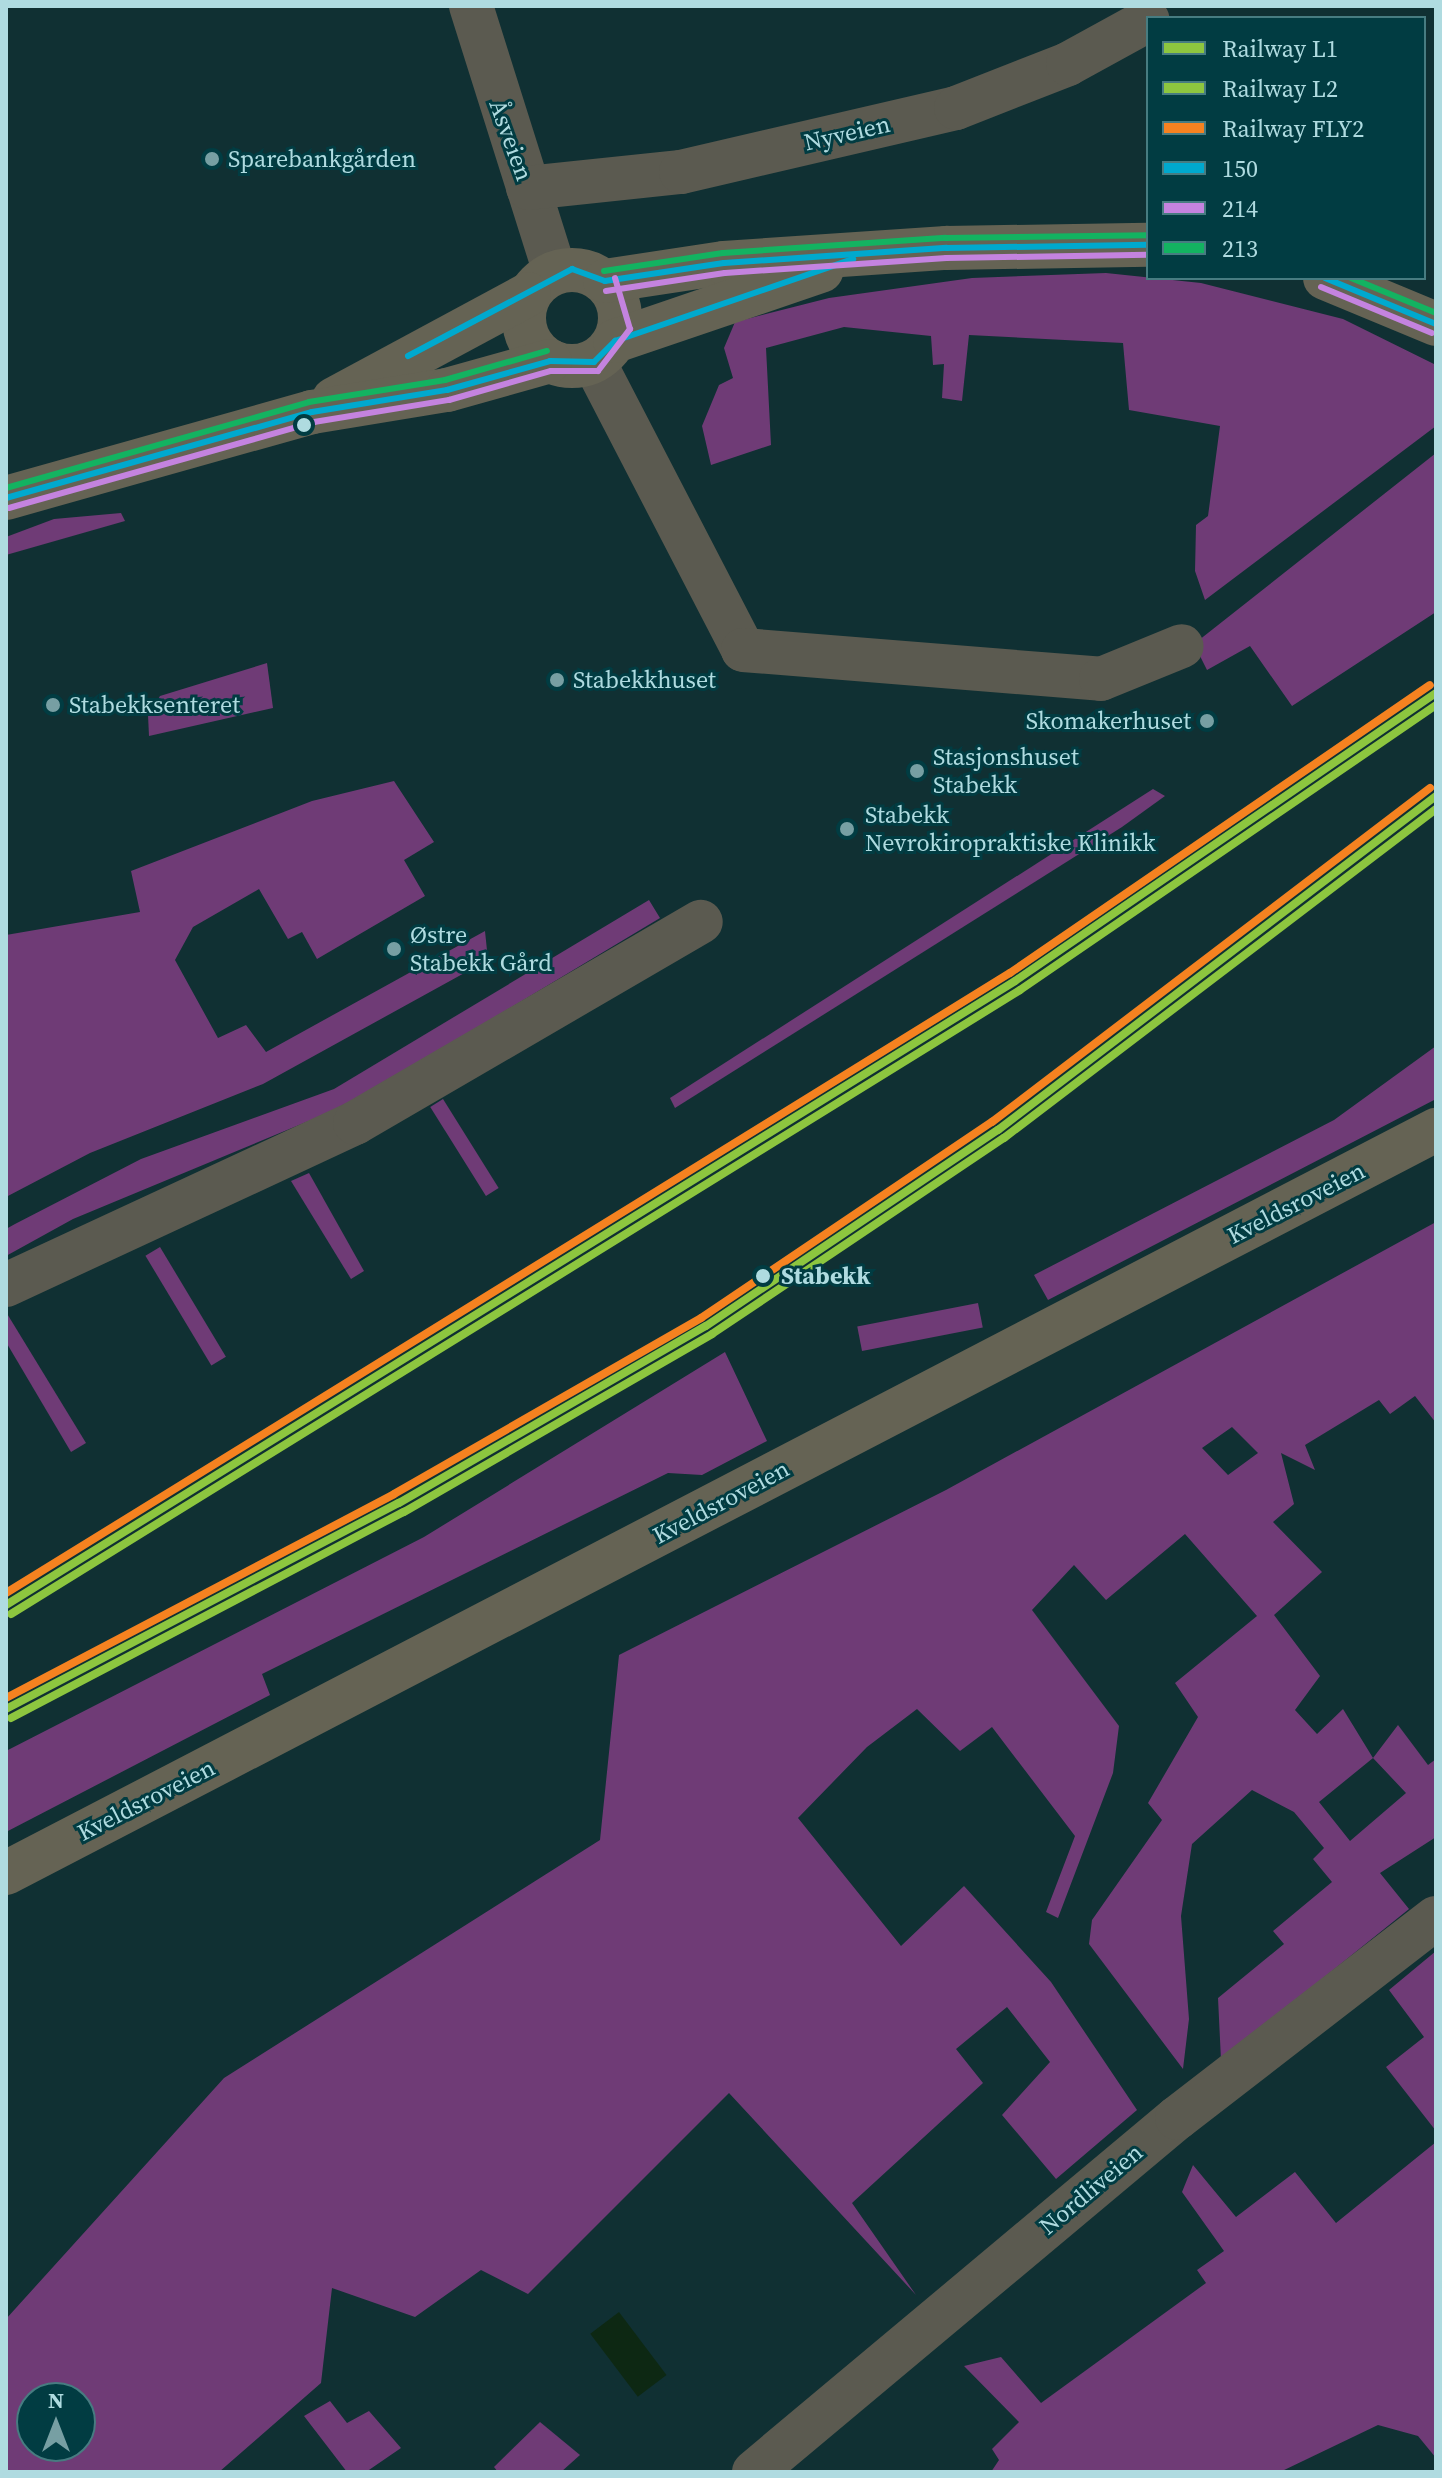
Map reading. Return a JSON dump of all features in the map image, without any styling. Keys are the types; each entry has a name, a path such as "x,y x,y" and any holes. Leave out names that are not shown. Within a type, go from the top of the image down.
{"main road":[{"path":"312,412 542,283 581,271 605,281 724,263 853,259 1041,242 1146,245"},
{"path":"6,498 312,412 447,390 550,361 605,351 853,259"},
{"path":"1330,280 1436,324"},
{"path":"605,281 621,312 605,351"},
{"path":"542,283 528,340 550,361"},
{"name":"Kveldsroveien","path":"6,1873 1436,1130"}],"street":[{"name":"Åsveien","path":"471,6 528,188 542,283"},
{"name":"Nyveien","path":"1155,16 1173,6"},
{"name":"Nyveien","path":"528,188 681,172 956,108 1068,64 1146,21"},
{"path":"605,351 743,650 1101,679 1182,646"},
{"path":"6,1285 355,1123 701,922"},
{"name":"Nordliveien","path":"754,2472 1177,2118 1436,1918"}],"shaded area":[{"path":"1106,273 1146,277 1146,280 1201,283 1343,319 1436,365 1436,426 1205,600 1195,571 1196,525 1208,516 1220,426 1129,410 1123,343 969,335 962,401 942,398 944,364 933,365 931,336 844,327 766,348 771,445 711,465 702,426 719,385 733,378 724,348 735,322 829,298 972,278"},
{"path":"1436,453 1436,612 1292,706 1250,646 1207,670 1194,644"},
{"path":"121,513 125,521 6,555 6,537 54,519"},
{"path":"267,663 273,708 149,736 148,715 160,696"},
{"path":"394,781 434,842 404,860 425,896 317,959 302,932 288,939 259,889 193,927 175,960 218,1038 246,1025 266,1052 485,931 488,960 263,1084 90,1153 6,1197 6,935 140,912 131,871 312,801"},
{"path":"1153,789 1165,796 1122,827 675,1108 670,1098"},
{"path":"649,900 660,918 352,1103 73,1219 6,1256 6,1229 15,1224 141,1159 334,1089"},
{"path":"1436,1046 1436,1099 1048,1300 1034,1275 1334,1120"},
{"path":"443,1099 499,1188 486,1196 430,1107"},
{"path":"309,1173 364,1271 351,1279 291,1181"},
{"path":"1436,1222 1436,1423 1415,1396 1390,1414 1379,1400 1305,1445 1315,1470 1281,1453 1294,1504 1273,1522 1322,1572 1274,1615 1320,1676 1295,1710 1317,1734 1343,1709 1373,1758 1398,1725 1428,1765 1436,1759 1436,1837 1380,1873 1409,1909 1221,2060 1218,1998 1284,1944 1273,1931 1332,1882 1313,1859 1324,1848 1294,1812 1252,1790 1192,1844 1181,1916 1189,2019 1183,2069 1089,1944 1092,1920 1162,1820 1148,1803 1198,1717 1175,1683 1257,1616 1185,1534 1106,1600 1074,1565 1032,1610 1119,1726 1113,1773 1058,1918 1046,1912 1075,1836 992,1727 960,1751 917,1709 867,1747 798,1818 901,1946 964,1886 1051,1982 1137,2110 1056,2179 1002,2115 1050,2062 1007,2007 956,2049 983,2083 852,2203 916,2295 729,2093 528,2294 481,2270 415,2317 332,2288 321,2383 219,2472 6,2472 6,2319 224,2078 600,1840 619,1655 946,1490","holes":["1232,1427 1258,1453 1228,1475 1202,1448","1373,1758 1406,1793 1350,1841 1319,1802"]},
{"path":"160,1247 226,1357 211,1365 145,1256"},
{"path":"978,1303 983,1328 862,1351 857,1326"},
{"path":"6,1312 86,1443 71,1452 6,1342"},
{"path":"725,1352 767,1441 702,1475 668,1473 262,1674 270,1695 6,1832 6,1751 424,1537"},
{"path":"1436,1951 1436,2131 1386,2067 1424,2037 1389,1990"},
{"path":"1436,2142 1436,2458 1418,2436 1378,2425 1280,2472 991,2472 999,2460 992,2449 1019,2422 964,2366 1001,2357 1041,2403 1206,2283 1197,2270 1224,2251 1182,2192 1193,2165 1236,2217 1295,2172 1336,2223"},
{"path":"619,2312 667,2375 638,2397 590,2334"},
{"path":"330,2401 347,2423 369,2411 401,2448 366,2472 347,2472 304,2416"},
{"path":"540,2422 580,2455 561,2472 498,2472 494,2467"}],"rail line":[{"name":"FLY2","path":"6,1593 1010,973 1430,685"},
{"name":"L1","path":"6,1605 1015,981 1436,693"},
{"name":"L2","path":"11,1614 1020,990 1436,705"},
{"name":"FLY2","path":"6,1698 394,1494 701,1318 992,1122 1430,788"},
{"name":"L1","path":"6,1709 399,1503 706,1326 998,1130 1436,796"},
{"name":"L2","path":"11,1718 404,1512 712,1334 1004,1138 1436,809"}],"transit line":[{"name":"213","path":"604,271 723,253 945,238 1146,235"},
{"name":"150","path":"408,356 572,269 605,281 724,263 946,248 1146,245"},
{"name":"214","path":"606,291 725,273 946,258 1146,255"},
{"name":"150","path":"6,498 312,412 447,390 550,361 594,362 615,341 853,259"},
{"name":"214","path":"9,508 314,422 449,400 551,371 598,371 630,329 615,278"},
{"name":"150","path":"1330,280 1436,324"},
{"name":"213","path":"1356,280 1436,313"},
{"name":"214","path":"1321,287 1432,333"},
{"name":"213","path":"6,488 309,402 445,380 547,351"}],"place":[{"name":"Sparebankgården","path":"212,159"},
{"name":"Stabekkhuset","path":"557,680"},
{"name":"Stabekksenteret","path":"53,705"},
{"name":"Skomakerhuset","path":"1207,721"},
{"name":"Stasjonshuset Stabekk","path":"917,771"},
{"name":"Stabekk Nevrokiropraktiske Klinikk","path":"847,829"},
{"name":"Østre Stabekk Gård","path":"394,949"},
{"name":"Stabekk","path":"763,1276"}]}
